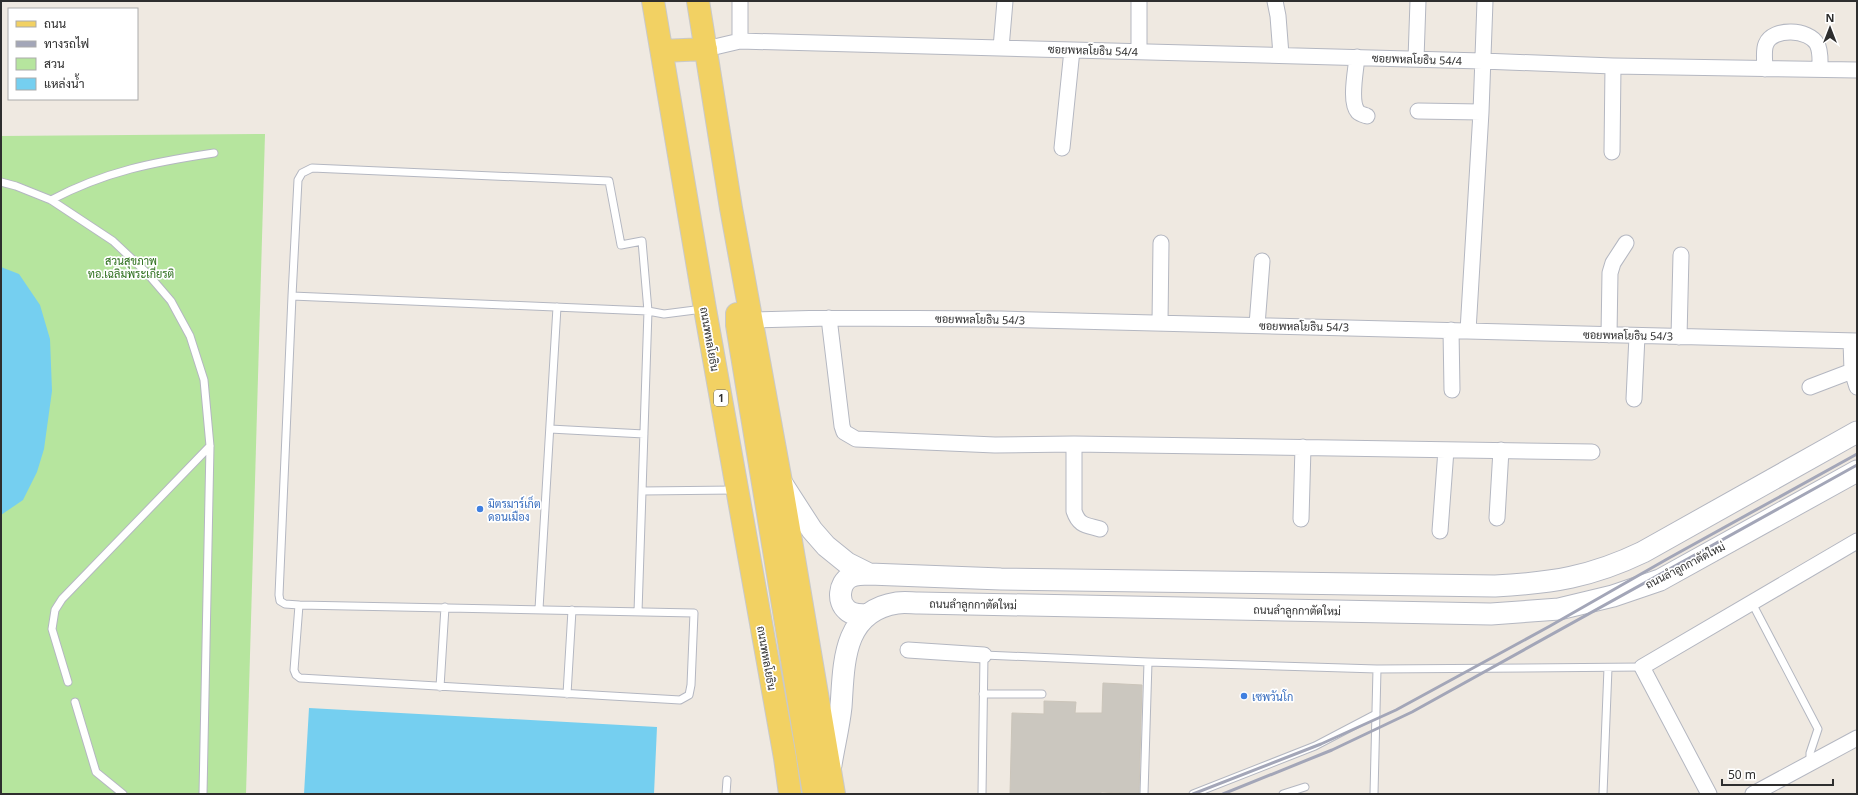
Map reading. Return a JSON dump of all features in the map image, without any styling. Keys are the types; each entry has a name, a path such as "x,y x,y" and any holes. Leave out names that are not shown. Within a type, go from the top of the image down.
{"main road":[{"name":"ถนนพหลโยธิน","path":"653,1 705,309 785,758 790,794"},
{"path":"698,1 751,320 781,482 834,794"},
{"path":"662,51 706,49"},
{"path":"739,249 737,325 814,794"},
{"path":"868,615 854,614 847,611 843,606 840,596 843,584 848,578 855,575 869,574 1001,579 1495,586 1552,581 1606,569 1643,552 1857,432"},
{"name":"ถนนลำลูกกาตัดใหม่","path":"830,767 840,709 844,661 847,646 853,632 868,615 883,607 898,603 1491,614 1558,609 1613,596 1660,580 1857,471"},
{"path":"781,482 812,530 826,546 847,563 869,574"}],"street":[{"path":"740,1 740,41"},
{"path":"1001,48 1005,1"},
{"path":"1139,51 1140,1"},
{"path":"1275,1 1278,16 1281,55"},
{"path":"1416,59 1418,1"},
{"path":"1468,331 1481,112 1485,1"},
{"path":"1765,69 1766,44 1771,36 1783,32 1802,34 1813,38 1818,46 1820,69"},
{"name":"ซอยพหลโยธิน 54/4","path":"706,49 740,41 1482,60 1613,66 1857,70"},
{"path":"1062,148 1072,50"},
{"path":"1357,57 1353,98 1358,112 1367,116"},
{"path":"1612,152 1613,66"},
{"path":"1418,111 1481,112"},
{"path":"1160,323 1161,243"},
{"path":"1609,335 1610,273 1613,263 1626,243"},
{"path":"1679,337 1680,255"},
{"path":"1257,325 1262,261"},
{"path":"829,318 842,426 844,432 850,436 867,441 995,445 1074,444 1592,452"},
{"name":"ซอยพหลโยธิน 54/3","path":"751,320 829,318 1001,319 1854,341"},
{"path":"1451,330 1452,390"},
{"path":"1634,399 1637,336"},
{"path":"1854,341 1852,371 1857,387"},
{"path":"1810,386 1852,371"},
{"path":"1074,444 1074,511 1077,520 1083,524 1100,529"},
{"path":"1301,519 1303,447"},
{"path":"1440,531 1446,450"},
{"path":"1497,518 1500,450"},
{"path":"1709,794 1642,667 1857,542"},
{"path":"908,650 984,655"},
{"path":"1753,794 1857,738"}],"lane":[{"path":"51,200 80,186 128,168 160,161 214,153"},
{"path":"299,604 294,670 296,675 300,678 680,700 688,695 691,685 694,613 638,612 572,610 539,610 445,607 299,604 285,604 280,601 279,595 298,180 302,173 312,168 609,181 621,245 642,241 648,311 638,612"},
{"path":"1,182 16,186 51,200 113,241 147,273 171,301 190,336 204,380 210,446 203,794"},
{"path":"292,296 648,311 664,314 705,309"},
{"path":"539,610 557,307"},
{"path":"550,429 644,434"},
{"path":"68,682 52,629 55,610 62,599 210,446"},
{"path":"642,491 737,490"},
{"path":"1752,603 1818,729 1810,753 1810,763"},
{"path":"440,687 445,607"},
{"path":"566,694 572,610"},
{"path":"982,794 984,655 1377,669 1642,667"},
{"path":"1144,794 1148,662"},
{"path":"1603,794 1608,668"},
{"path":"1374,794 1377,669"},
{"path":"983,694 1042,694"},
{"path":"75,702 96,772 123,794"},
{"path":"1193,794 1315,746 1376,714"},
{"path":"726,794 727,780"},
{"path":"1283,794 1305,787"}],"green space":[{"name":"สวนสุขภาพ ทอ.เฉลิมพระเกียรติ","path":"265,134 246,794 1,794 1,136"}],"water":[{"path":"1,267 19,274 40,305 50,339 52,391 44,449 37,472 23,500 1,515"},
{"path":"309,708 657,727 654,794 304,794"}],"building":[{"path":"1103,683 1142,685 1139,794 1101,792 1101,794 1010,794 1012,713 1044,714 1044,701 1076,702 1075,713 1102,713"}],"railway":[{"path":"1193,794 1321,744 1396,710 1550,626 1857,454"},
{"path":"1223,794 1332,750 1412,712 1857,465"}],"place":[{"name":"มิตรมาร์เก็ต ดอนเมือง","path":"480,509"},
{"name":"เซพวันโก","path":"1244,696"}]}
